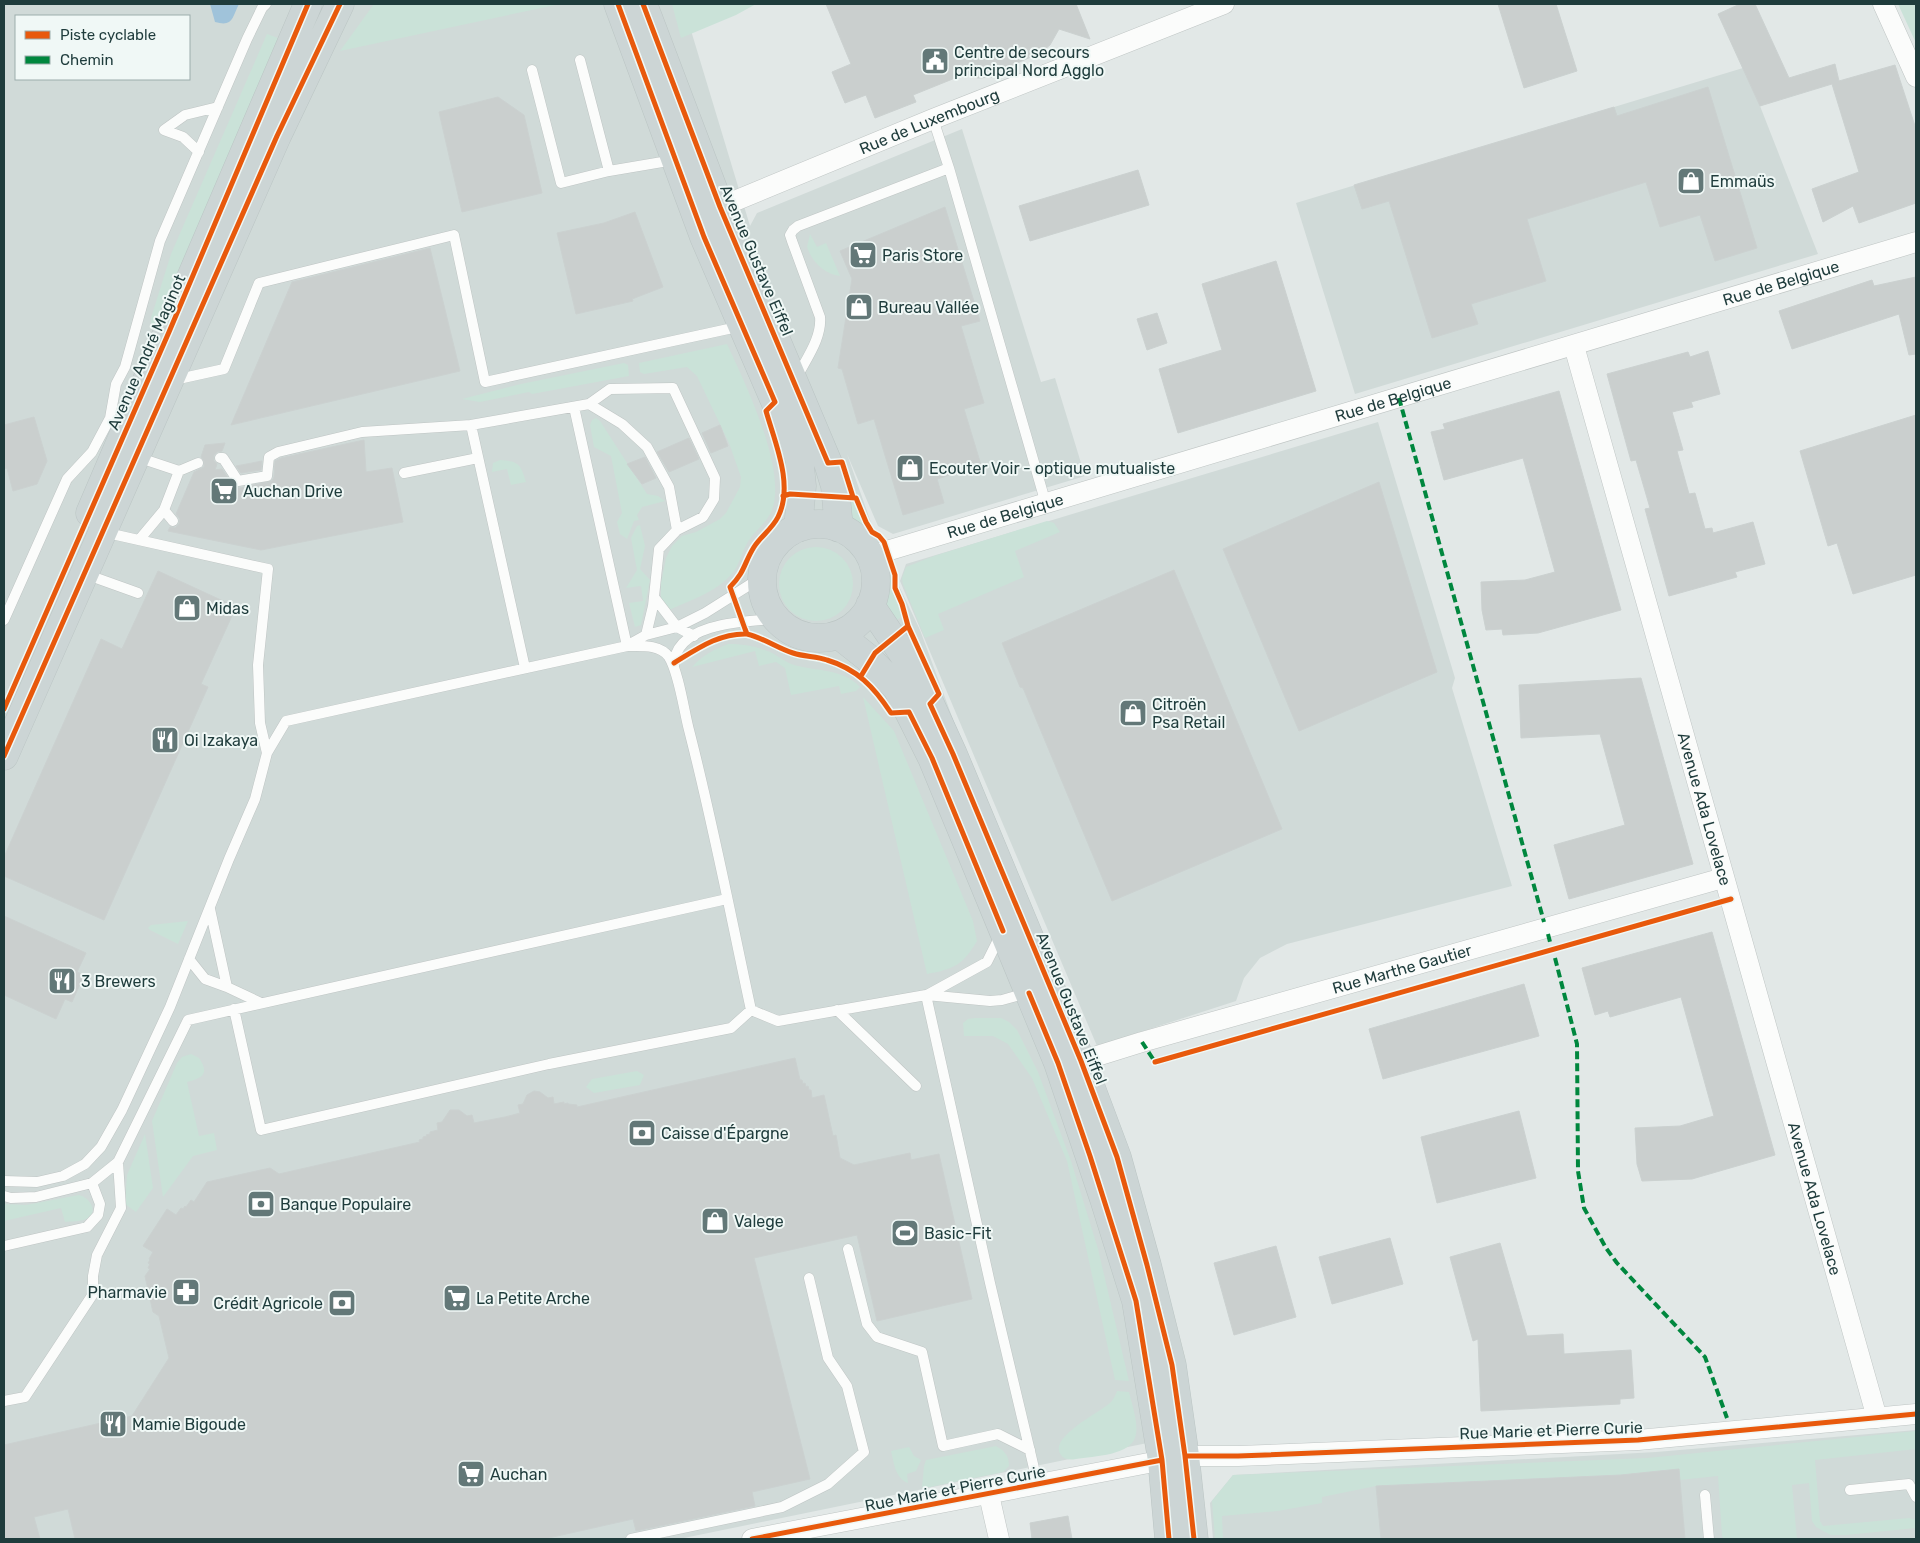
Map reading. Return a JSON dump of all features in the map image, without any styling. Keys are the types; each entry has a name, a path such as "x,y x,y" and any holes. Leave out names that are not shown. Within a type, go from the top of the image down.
{"main road":[{"name":"Avenue André Maginot","path":"4,709 180,305 308,4"},
{"name":"Avenue André Maginot","path":"4,756 102,532 119,444 168,382 277,136 340,4"},
{"path":"618,4 704,236 798,458 802,486 798,528"},
{"name":"Avenue Gustave Eiffel","path":"643,4 720,207 828,463 835,486 839,528"},
{"path":"825,524 839,528 852,534 870,556 875,572 876,589 863,618 852,628 839,635 822,638 805,637 789,630 776,619 767,607 762,592 765,561 772,548 783,536 798,528 825,524"},
{"name":"Avenue Gustave Eiffel","path":"870,605 916,673 953,754 1037,983 1058,1063 1136,1301 1194,1539"},
{"name":"Avenue Gustave Eiffel","path":"839,635 868,658 897,688 932,758 1003,931 1037,983 1081,1061 1117,1157 1172,1365 1174,1458 1169,1539"}],"street":[{"name":"Rue de Luxembourg","path":"720,207 742,196 933,119 1224,4"},
{"path":"1883,4 1916,77"},
{"name":"Rue de Belgique","path":"870,556 1916,242"},
{"name":"Avenue Ada Lovelace","path":"1574,346 1877,1418"},
{"name":"Rue Marthe Gautier","path":"1081,1061 1142,1042 1723,878"},
{"name":"Rue Marie et Pierre Curie","path":"752,1539 1174,1458 1638,1440 1916,1414"},
{"path":"989,1495 999,1539"}],"lane":[{"path":"119,444 110,418 116,384 125,367 160,241 247,38 262,8 266,4"},
{"path":"580,60 608,171"},
{"path":"532,70 561,183 608,171 675,160"},
{"path":"199,152 183,137 164,130 185,115 218,107"},
{"path":"933,119 949,168 1046,504"},
{"path":"794,381 816,339 821,324 790,235 793,230 798,226 949,168"},
{"path":"168,382 211,370 224,369 259,283 454,235 485,382 743,326"},
{"path":"220,458 223,458 238,481 267,476 269,456 362,432 471,425 589,404 610,389 673,388 715,478 714,499 703,517 677,530 659,550 654,597 646,635"},
{"path":"589,404 622,424 647,447 669,487 677,530"},
{"path":"574,407 627,646"},
{"path":"471,425 525,668"},
{"path":"4,620 67,479 92,452 119,444 179,471"},
{"path":"404,473 478,458"},
{"path":"139,540 164,510 179,471 198,463"},
{"path":"164,510 173,521"},
{"path":"102,532 268,569 258,665 260,723 267,754"},
{"path":"84,573 138,593"},
{"path":"627,646 646,635 676,627 705,613 762,577"},
{"path":"654,597 676,627 694,636"},
{"path":"674,670 674,656 677,650 706,629 733,622 776,619"},
{"path":"4,1181 37,1182 63,1176 84,1164 101,1147 122,1110 190,959 229,859 255,799 267,754 286,721 627,646 651,647 661,650 668,656 674,670 702,781 751,1010"},
{"path":"4,1196 11,1198 36,1197 92,1183 118,1162 188,1020 727,899"},
{"path":"210,909 227,987"},
{"path":"926,995 987,962 1003,931"},
{"path":"190,959 205,979 261,1003"},
{"path":"751,1010 778,1021 926,995 990,1001 1002,1000 1037,983"},
{"path":"926,995 990,1283 1038,1485"},
{"path":"234,1009 261,1130 549,1064 731,1028 751,1010"},
{"path":"836,1010 916,1086"},
{"path":"4,1401 24,1397 93,1294 93,1276 97,1255 121,1208 118,1162"},
{"path":"4,1246 87,1227 98,1215 100,1204 92,1183"},
{"path":"848,1249 867,1324 877,1337 922,1352 943,1446 998,1434 1030,1450"},
{"path":"631,1539 782,1507 828,1484 864,1452 847,1386 828,1358 808,1278"},
{"path":"1850,1490 1909,1484 1916,1497"},
{"path":"1705,1496 1709,1539"}],"shaded area":[{"path":"4,4 683,4 750,226 757,213 962,129 1041,382 1055,378 1085,476 893,534 878,526 847,454 877,540 920,630 1172,1311 1196,1433 679,1539 4,1539"},
{"path":"1743,68 1760,106 1818,254 1355,394 1296,203"},
{"path":"1378,422 1455,678 1452,688 1512,886 1287,944 1260,958 1244,978 1236,1001 1097,1046 900,581 906,564"},
{"path":"1916,1430 1916,1539 1213,1539 1210,1503 1233,1475 1656,1452"}],"green space":[{"path":"374,4 560,4 340,51"},
{"path":"672,4 756,4 736,15 681,38"},
{"path":"1898,4 1916,4 1916,43"},
{"path":"267,34 278,38 223,175 156,327 151,325 151,318 171,254"},
{"path":"810,234 817,247 826,243 840,276 824,270 812,258 807,247"},
{"path":"727,344 753,403 769,450 774,472 775,493 772,510 749,540 736,568 723,583 706,594 669,610 661,598 661,584 666,558 672,546 682,536 696,532 720,519 726,513 740,487 741,477 729,443 697,376 687,367 644,374 640,372 639,363"},
{"path":"624,363 628,365 629,376 480,402 462,399 521,384"},
{"path":"596,418 600,421 647,494 658,496 665,501 642,507 637,515 639,520 634,521 627,539 620,534 617,522 622,513 611,456 594,447 590,425 592,420"},
{"path":"500,460 511,461 518,465 526,482 511,485 507,469 492,472 493,463"},
{"path":"850,501 858,507 867,530 880,541 864,537 855,529 846,502"},
{"path":"1047,521 1054,523 1060,532 1015,551 1024,577 938,614 944,630 925,638 903,584 902,578 906,567 934,556"},
{"path":"640,525 645,546 640,569 650,580 641,625 635,627 629,603 643,601 641,586 626,588 637,570 631,538 637,526"},
{"path":"816,547 830,550 842,558 850,570 853,584 850,598 842,610 830,618 816,621 802,618 790,610 782,598 779,584 782,570 790,558 802,550"},
{"path":"891,573 893,588 903,616 892,623 884,598"},
{"path":"728,644 760,648 794,665 846,677 860,687 856,691 841,694 839,686 791,695 785,668 776,662 759,666 755,651 692,667 708,653"},
{"path":"863,697 894,731 973,921 977,941 967,956 951,968 927,974"},
{"path":"188,921 178,944 148,928 151,925"},
{"path":"1001,1018 1009,1022 1017,1030 1038,1072 1071,1161 1098,1249 1129,1381 1115,1380 1067,1161 1032,1078 1008,1044 993,1036 964,1036 963,1023 968,1019"},
{"path":"191,1054 199,1058 204,1068 203,1075 187,1082 199,1136 214,1133 217,1150 193,1156 163,1197 152,1121 177,1063 182,1057"},
{"path":"637,1071 644,1075 640,1085 594,1093 586,1087 592,1079"},
{"path":"145,1134 153,1188 136,1212 125,1204 127,1175"},
{"path":"79,1195 89,1202 93,1209 90,1216 84,1220 65,1222 61,1208 4,1221 4,1204 26,1205"},
{"path":"1117,1391 1129,1392 1136,1424 1136,1434 1133,1441 1128,1447 1111,1454 1072,1460 1063,1457 1059,1448 1068,1433 1112,1401"},
{"path":"1916,1431 1916,1449 1815,1460 1820,1521 1823,1526 1909,1518 1916,1520 1916,1528 1831,1535 1816,1527 1812,1521 1809,1483 1792,1485 1797,1539 1724,1539 1722,1536 1718,1476 1680,1480 1679,1469 1621,1475 1376,1486 1322,1497 1322,1503 1278,1511 1222,1516 1223,1539 1215,1539 1212,1501 1233,1475 1647,1458"},
{"path":"996,1446 1004,1452 1008,1459 1009,1466 1003,1472 922,1487 926,1460"},
{"path":"909,1447 914,1456 921,1460 916,1471 907,1474 908,1483 900,1478 894,1465 891,1451"}],"water":[{"path":"210,4 239,4 231,20 221,23 215,22"}],"building":[{"name":"Centre de secours principal Nord Agglo","path":"826,4 1076,4 1090,39 1059,29 1050,45 1040,53 1015,64 1000,75 978,78 965,74 913,95 916,102 875,118 866,95 845,103 832,72 851,64"},
{"path":"1498,4 1556,4 1577,71 1524,88"},
{"path":"1740,4 1755,4 1789,78 1835,64 1839,81 1895,65 1916,129 1916,203 1859,223 1853,206 1823,222 1812,189 1859,172 1832,84 1760,106 1718,14"},
{"path":"1708,87 1757,248 1715,261 1700,215 1660,227 1646,182 1527,219 1546,281 1471,304 1478,324 1432,338 1389,201 1362,209 1354,185 1614,107 1617,116"},
{"path":"498,97 524,115 542,193 462,212 439,112"},
{"path":"1138,170 1149,205 1030,241 1019,206"},
{"path":"945,207 980,321 961,326 984,403 964,409 981,465 937,479 944,503 903,515 874,419 858,424 842,369 838,368 852,279 840,251"},
{"path":"635,212 663,287 632,299 633,301 576,314 557,233 604,223"},
{"path":"430,248 460,371 231,425 292,282"},
{"path":"1276,261 1316,391 1178,433 1159,369 1222,350 1202,284"},
{"path":"1916,277 1916,354 1909,355 1899,314 1792,349 1779,311 1872,280 1874,286"},
{"path":"1157,313 1167,343 1147,350 1137,319"},
{"path":"1708,351 1720,394 1691,402 1693,407 1672,412 1683,450 1677,451 1689,494 1695,493 1705,529 1712,528 1713,533 1753,522 1765,564 1735,572 1737,577 1669,596 1645,509 1650,508 1636,460 1631,461 1607,374 1688,352 1690,357"},
{"path":"1559,391 1621,610 1538,633 1503,635 1502,629 1486,630 1482,610 1481,582 1525,580 1555,572 1523,458 1444,480 1431,432 1445,429 1443,424"},
{"path":"1916,415 1916,575 1853,594 1837,543 1828,546 1800,451"},
{"path":"34,417 47,461 37,484 13,491 7,468 4,469 4,425"},
{"path":"720,425 728,446 711,453 702,433"},
{"path":"689,438 699,459 669,472 657,452"},
{"path":"364,440 366,472 392,468 403,522 261,550 168,531 170,527 175,528 179,524 180,519 176,514 194,472 204,467 204,461 201,457 205,445 225,443 222,451 214,455 214,461 217,464 215,470 222,469 233,485 239,488 272,481 275,461 281,458"},
{"path":"645,457 656,478 642,484 627,464"},
{"path":"262,461 261,470 241,473 236,466"},
{"path":"1379,482 1437,672 1299,731 1223,549"},
{"name":"Citroën Psa Retail","path":"1174,570 1282,829 1112,901 1023,688 1020,687 1002,643"},
{"path":"158,571 236,607 201,684 208,687 104,920 4,876 4,857 101,639 122,649"},
{"path":"1641,678 1693,864 1569,899 1554,845 1625,825 1600,734 1521,738 1519,685"},
{"path":"4,916 86,953 77,972 84,975 72,1002 65,999 56,1019 4,995"},
{"path":"1712,932 1775,1155 1692,1179 1642,1181 1637,1164 1635,1128 1680,1126 1714,1116 1681,997 1610,1017 1608,1011 1595,1015 1582,968"},
{"path":"1524,984 1539,1036 1383,1079 1369,1029"},
{"name":"La Petite Arche","path":"795,1058 800,1080 811,1090 812,1098 824,1095 833,1136 836,1135 840,1158 854,1165 910,1153 911,1160 939,1154 972,1299 877,1321 857,1235 754,1258 810,1479 752,1492 755,1506 636,1531 633,1519 544,1539 75,1539 68,1509 34,1517 40,1539 4,1539 4,1445 132,1416 169,1358 159,1316 153,1312 145,1276 150,1269 148,1268 150,1264 148,1263 153,1252 143,1246 167,1209 176,1215 191,1200 194,1202 207,1182 270,1168 279,1174 420,1142 419,1140 430,1134 430,1132 438,1130 437,1123 442,1122 450,1110 459,1110 467,1116 472,1115 474,1123 505,1117 520,1113 518,1105 523,1104 527,1095 534,1091 540,1092 548,1098 553,1097 554,1104 564,1102 564,1104 577,1105 577,1107"},
{"path":"1519,1111 1536,1178 1437,1203 1421,1137"},
{"path":"1390,1238 1403,1284 1332,1304 1319,1257"},
{"path":"1500,1243 1527,1336 1563,1334 1564,1354 1631,1350 1634,1398 1620,1399 1620,1404 1481,1411 1478,1339 1473,1341 1450,1257"},
{"path":"1276,1246 1296,1317 1234,1335 1214,1263"},
{"path":"1679,1469 1685,1539 1381,1539 1376,1486 1621,1475"},
{"path":"1068,1516 1072,1539 1032,1539 1030,1523"}],"marked path":[{"path":"1399,398 1544,922"},
{"path":"1548,934 1550,942"},
{"path":"1555,958 1577,1044 1578,1171 1584,1208 1606,1248 1617,1263 1705,1357 1727,1418"},
{"path":"1142,1042 1155,1062 1158,1061"}],"cycle path":[{"path":"4,709 169,332 308,4"},
{"path":"4,756 277,136 340,4"},
{"path":"618,4 704,237 775,402 766,411 784,478 782,505 776,521 754,547 742,572 730,587 747,634 793,653 823,659 847,668 871,687 891,713 909,712 932,758 1003,931"},
{"path":"643,4 720,207 828,463 842,462 853,497"},
{"path":"783,496 790,494 856,498 872,532 884,542 895,575 895,588 908,626 875,653 861,676"},
{"path":"908,626 939,694 930,704 953,754 1081,1061 1117,1157 1172,1365 1194,1539"},
{"path":"674,663 700,647 718,639 737,634 747,634"},
{"path":"1155,1062 1731,899"},
{"path":"1029,993 1058,1063 1136,1301 1162,1460 1169,1539"},
{"path":"1185,1456 1238,1456 1638,1440 1916,1414"},
{"path":"752,1539 1162,1460"}],"place":[{"name":"Centre de secours principal Nord Agglo","path":"935,61"},
{"name":"Emmaüs","path":"1691,181"},
{"name":"Paris Store","path":"863,255"},
{"name":"Bureau Vallée","path":"859,307"},
{"name":"Ecouter Voir - optique mutualiste","path":"910,468"},
{"name":"Auchan Drive","path":"224,491"},
{"name":"Midas","path":"187,608"},
{"name":"Citroën Psa Retail","path":"1133,713"},
{"name":"Oi Izakaya","path":"165,740"},
{"name":"3 Brewers","path":"62,981"},
{"name":"Caisse d'Épargne","path":"642,1133"},
{"name":"Banque Populaire","path":"261,1204"},
{"name":"Valege","path":"715,1221"},
{"name":"Basic-Fit","path":"905,1233"},
{"name":"Pharmavie","path":"186,1292"},
{"name":"La Petite Arche","path":"457,1298"},
{"name":"Crédit Agricole","path":"342,1303"},
{"name":"Mamie Bigoude","path":"113,1424"},
{"name":"Auchan","path":"471,1474"}]}
